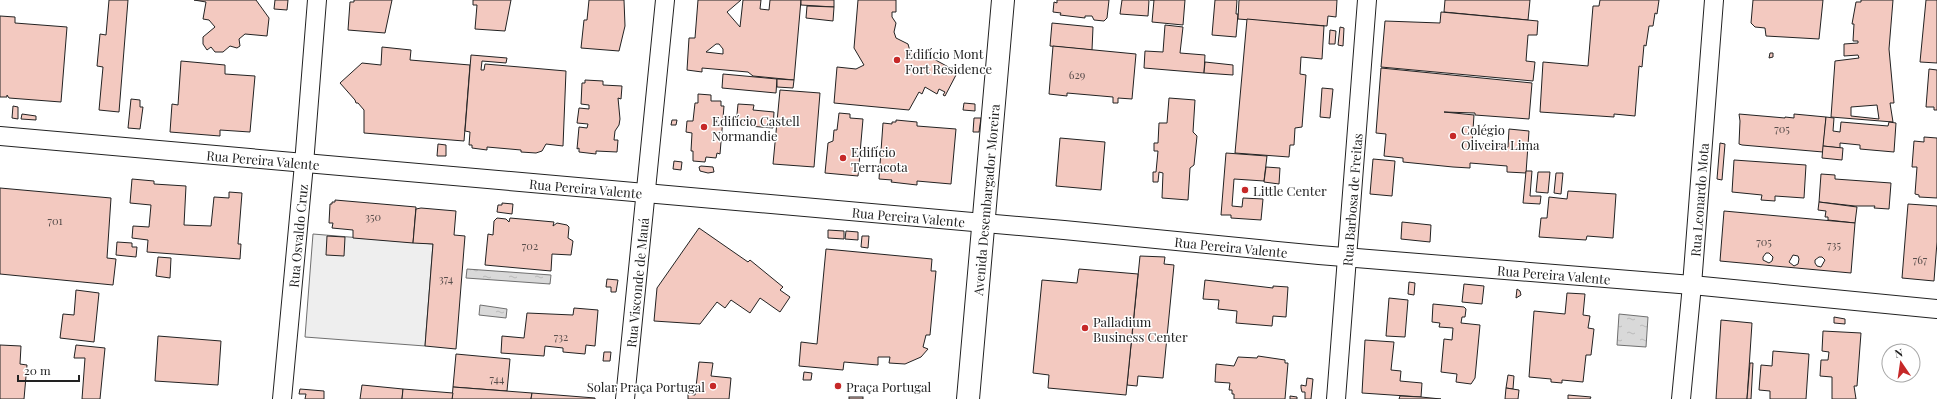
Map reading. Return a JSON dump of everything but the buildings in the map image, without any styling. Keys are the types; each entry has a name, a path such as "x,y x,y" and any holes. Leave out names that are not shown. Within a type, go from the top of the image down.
{"main road":[{"name":"Avenida Desembargador Moreira","path":"968,399 1003,0"}],"street":[{"name":"Rua Osvaldo Cruz","path":"282,399 304,164 316,0"},
{"name":"Rua Visconde de Mauá","path":"625,399 665,0"},
{"name":"Rua Barbosa de Freitas","path":"1336,399 1367,0"},
{"name":"Rua Leonardo Mota","path":"1681,399 1692,285 1714,0"},
{"name":"Rua Pereira Valente","path":"0,136 983,223 1347,257 1692,285 1937,309"}],"shaded area":[{"path":"313,234 433,244 425,346 305,337"}],"water":[{"path":"467,269 551,275 550,284 466,278"},
{"path":"480,305 507,309 506,318 479,315"},
{"path":"1619,314 1648,317 1646,347 1617,345"}],"place":[{"name":"Edifício Mont Fort Residence","path":"897,60"},
{"name":"Edifício Castell Normandie","path":"704,127"},
{"name":"Colégio Oliveira Lima","path":"1453,136"},
{"name":"Edifício Terracota","path":"843,158"},
{"name":"Little Center","path":"1245,190"},
{"name":"Palladium Business Center","path":"1085,328"},
{"name":"Solar Praça Portugal","path":"713,386"},
{"name":"Praça Portugal","path":"838,386"}]}
